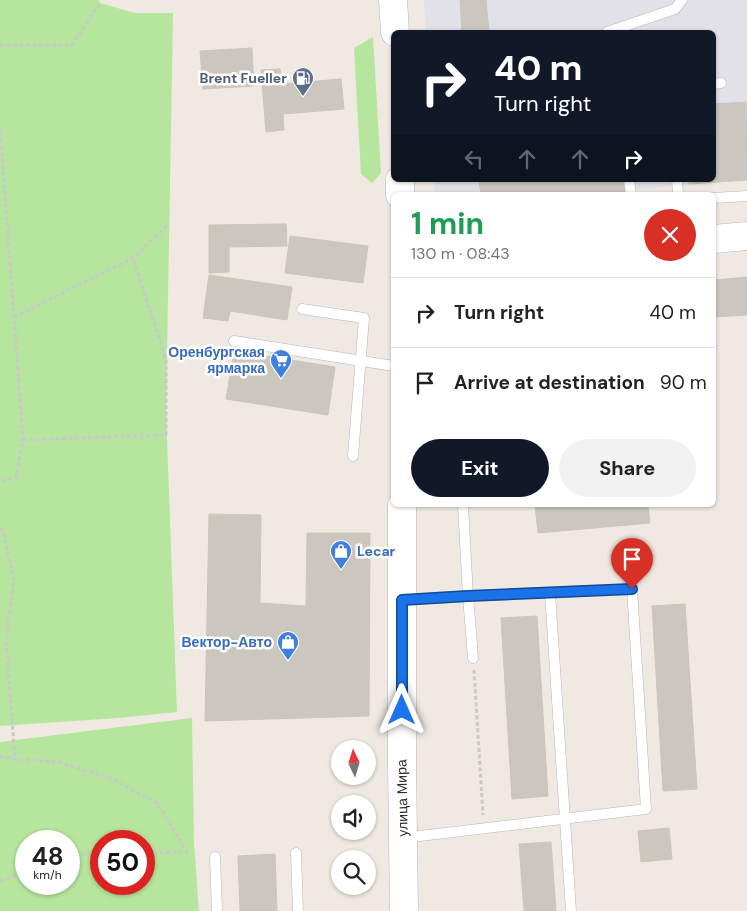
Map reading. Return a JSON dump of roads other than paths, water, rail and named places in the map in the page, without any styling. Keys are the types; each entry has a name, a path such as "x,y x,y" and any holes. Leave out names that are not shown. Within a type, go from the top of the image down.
{"main road":[{"path":"392,0 395,30"},
{"path":"716,239 747,236"},
{"name":"улица Мира","path":"402,507 404,911"}],"lane":[{"path":"613,30 675,9 682,0"},
{"path":"716,198 747,196"},
{"path":"302,309 364,318 353,456"},
{"path":"234,342 391,366"},
{"path":"463,507 473,658"},
{"path":"402,600 632,589 646,809 403,838"},
{"path":"550,593 571,911"},
{"path":"296,854 298,911"},
{"path":"215,857 217,911"}],"place":[{"name":"Brent Fueller","path":"303,97"},
{"name":"Оренбургская ярмарка","path":"281,379"},
{"name":"Lecar","path":"341,570"},
{"name":"Вектор-Авто","path":"288,661"}]}
